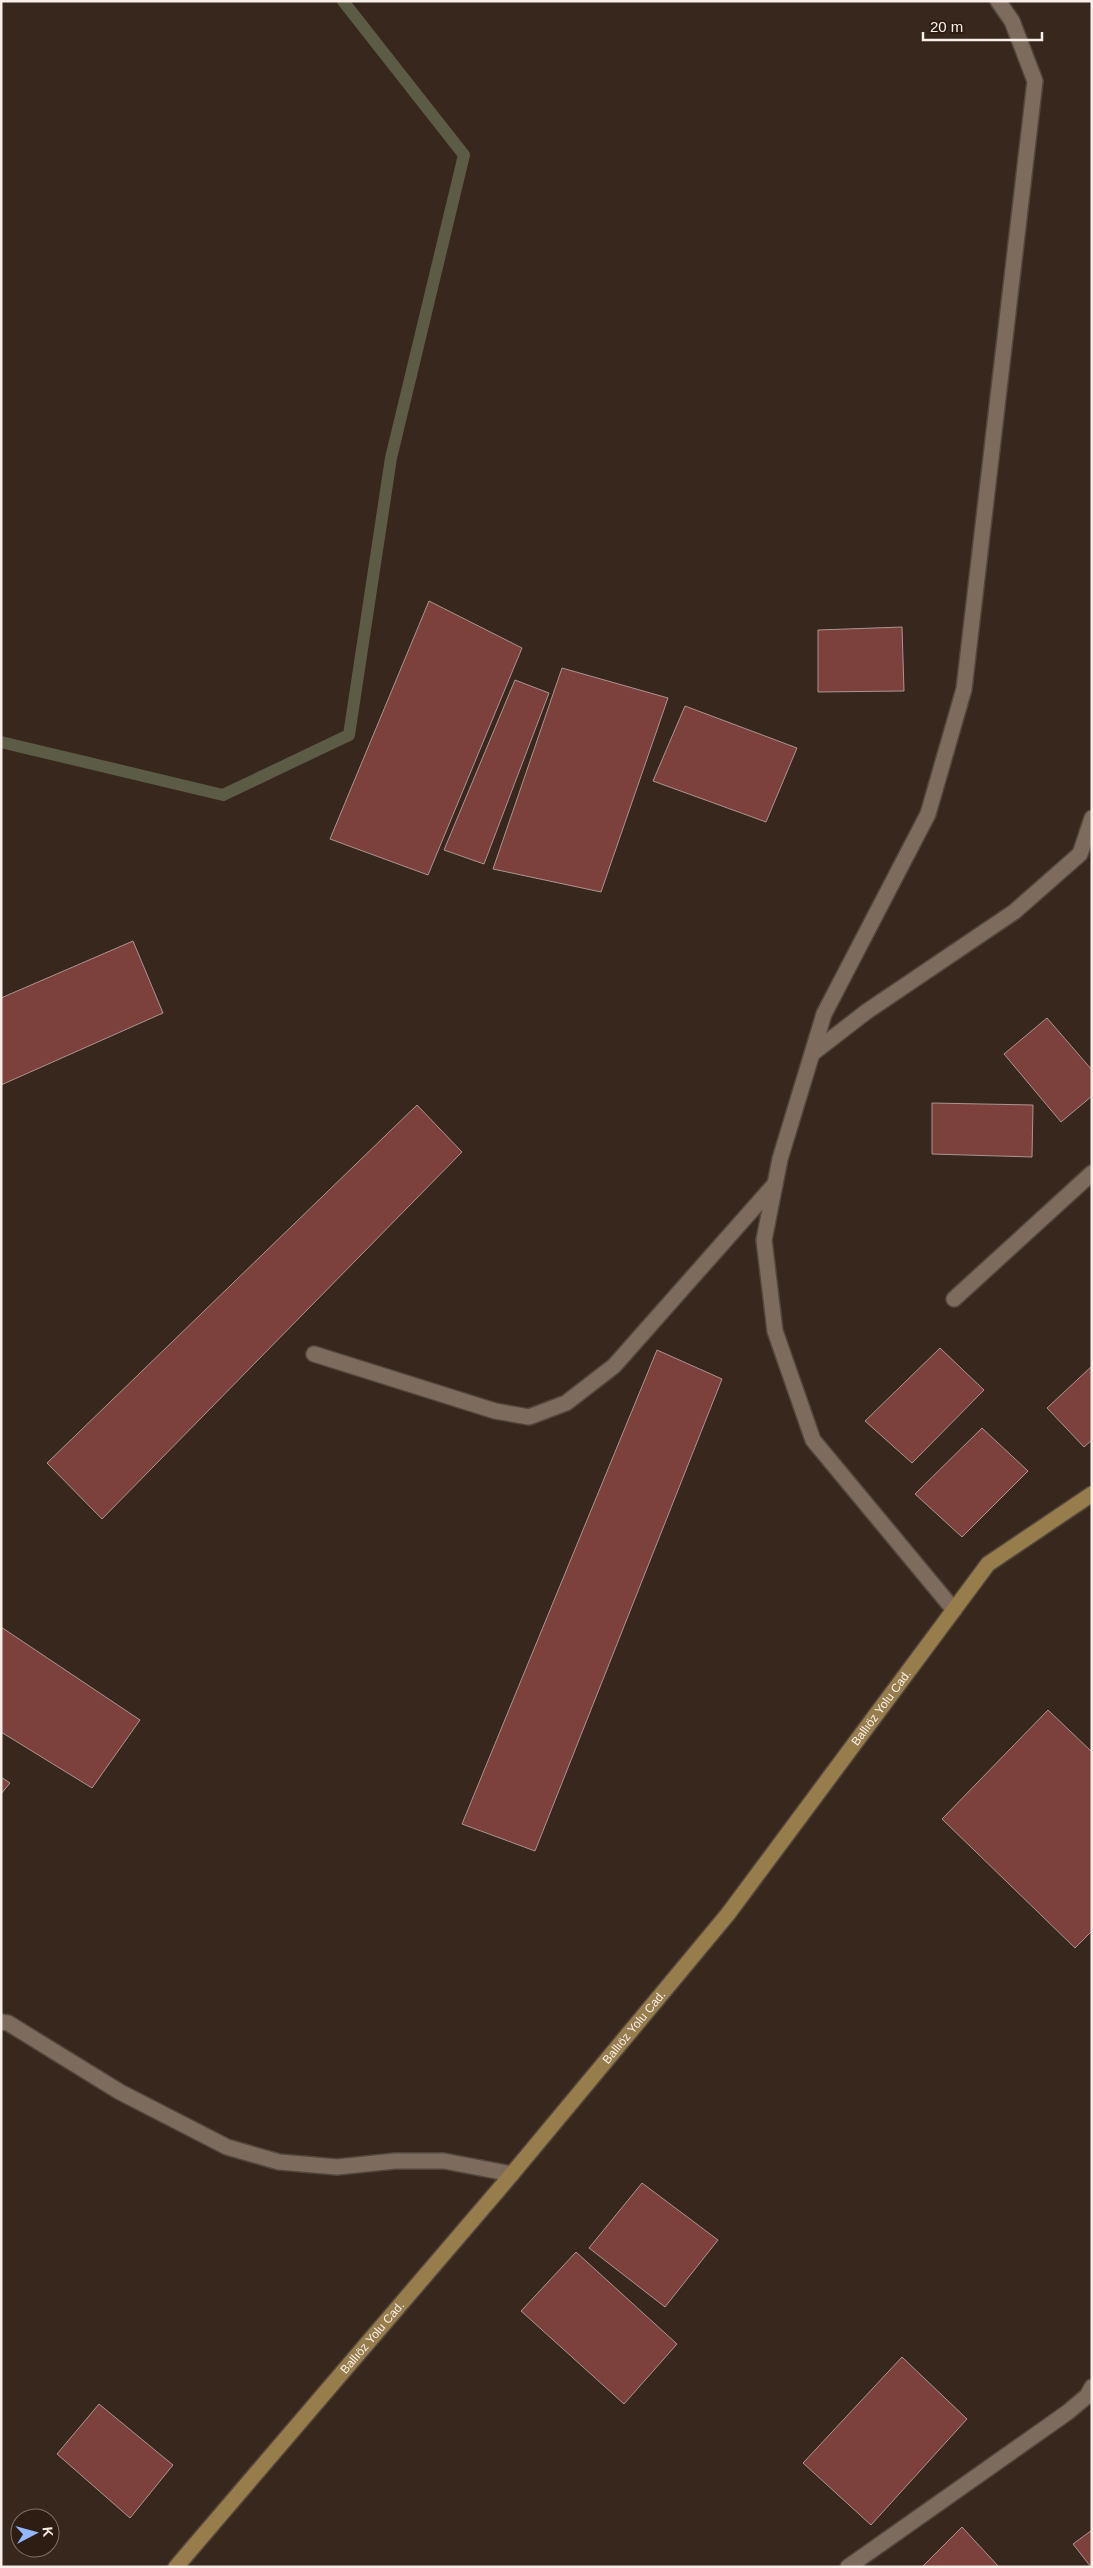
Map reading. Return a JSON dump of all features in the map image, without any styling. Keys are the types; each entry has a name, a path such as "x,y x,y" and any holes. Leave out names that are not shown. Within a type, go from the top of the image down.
{"street":[{"path":"954,1610 813,1440 775,1331 764,1240 780,1159 824,1014 928,814 964,689 1035,82 1012,21 998,1"},
{"path":"813,1053 866,1012 1014,912 1080,854 1092,818"},
{"path":"954,1298 1092,1173"},
{"path":"314,1354 495,1411 529,1416 566,1403 614,1366 776,1183"},
{"name":"Ballıöz Yolu Cad.","path":"176,2567 512,2174 728,1914 988,1564 1092,1494"},
{"path":"1,2022 8,2023 120,2092 227,2147 279,2162 337,2167 395,2161 444,2160 512,2174"},
{"path":"848,2567 1068,2412 1087,2396 1092,2387"}],"building":[{"path":"429,601 522,648 428,875 330,839"},
{"path":"902,627 904,691 818,692 818,630"},
{"path":"562,668 668,698 601,892 493,869"},
{"path":"515,680 549,693 484,864 444,850"},
{"path":"685,706 797,748 766,822 653,781"},
{"path":"133,941 163,1013 1,1085 1,998"},
{"path":"1047,1018 1092,1070 1092,1096 1061,1122 1004,1054"},
{"path":"932,1103 1033,1105 1032,1157 932,1154"},
{"path":"417,1105 462,1152 102,1519 47,1463"},
{"path":"940,1348 984,1390 912,1463 865,1421"},
{"path":"657,1350 722,1379 535,1851 462,1824"},
{"path":"1092,1366 1092,1440 1084,1447 1047,1408"},
{"path":"982,1428 1028,1471 962,1537 915,1494"},
{"path":"1,1627 140,1720 92,1788 1,1732"},
{"path":"1048,1710 1092,1752 1092,1931 1075,1948 942,1819"},
{"path":"1,1777 10,1783 1,1794"},
{"path":"642,2183 718,2240 665,2307 589,2248"},
{"path":"576,2252 677,2344 624,2404 521,2311"},
{"path":"902,2357 967,2419 871,2525 803,2463"},
{"path":"99,2404 173,2465 130,2518 57,2454"},
{"path":"962,2527 999,2567 922,2567"},
{"path":"1092,2530 1092,2567 1091,2567 1073,2544"}],"waterway":[{"path":"1,742 223,795 349,735 391,458 464,155 343,1"}]}
